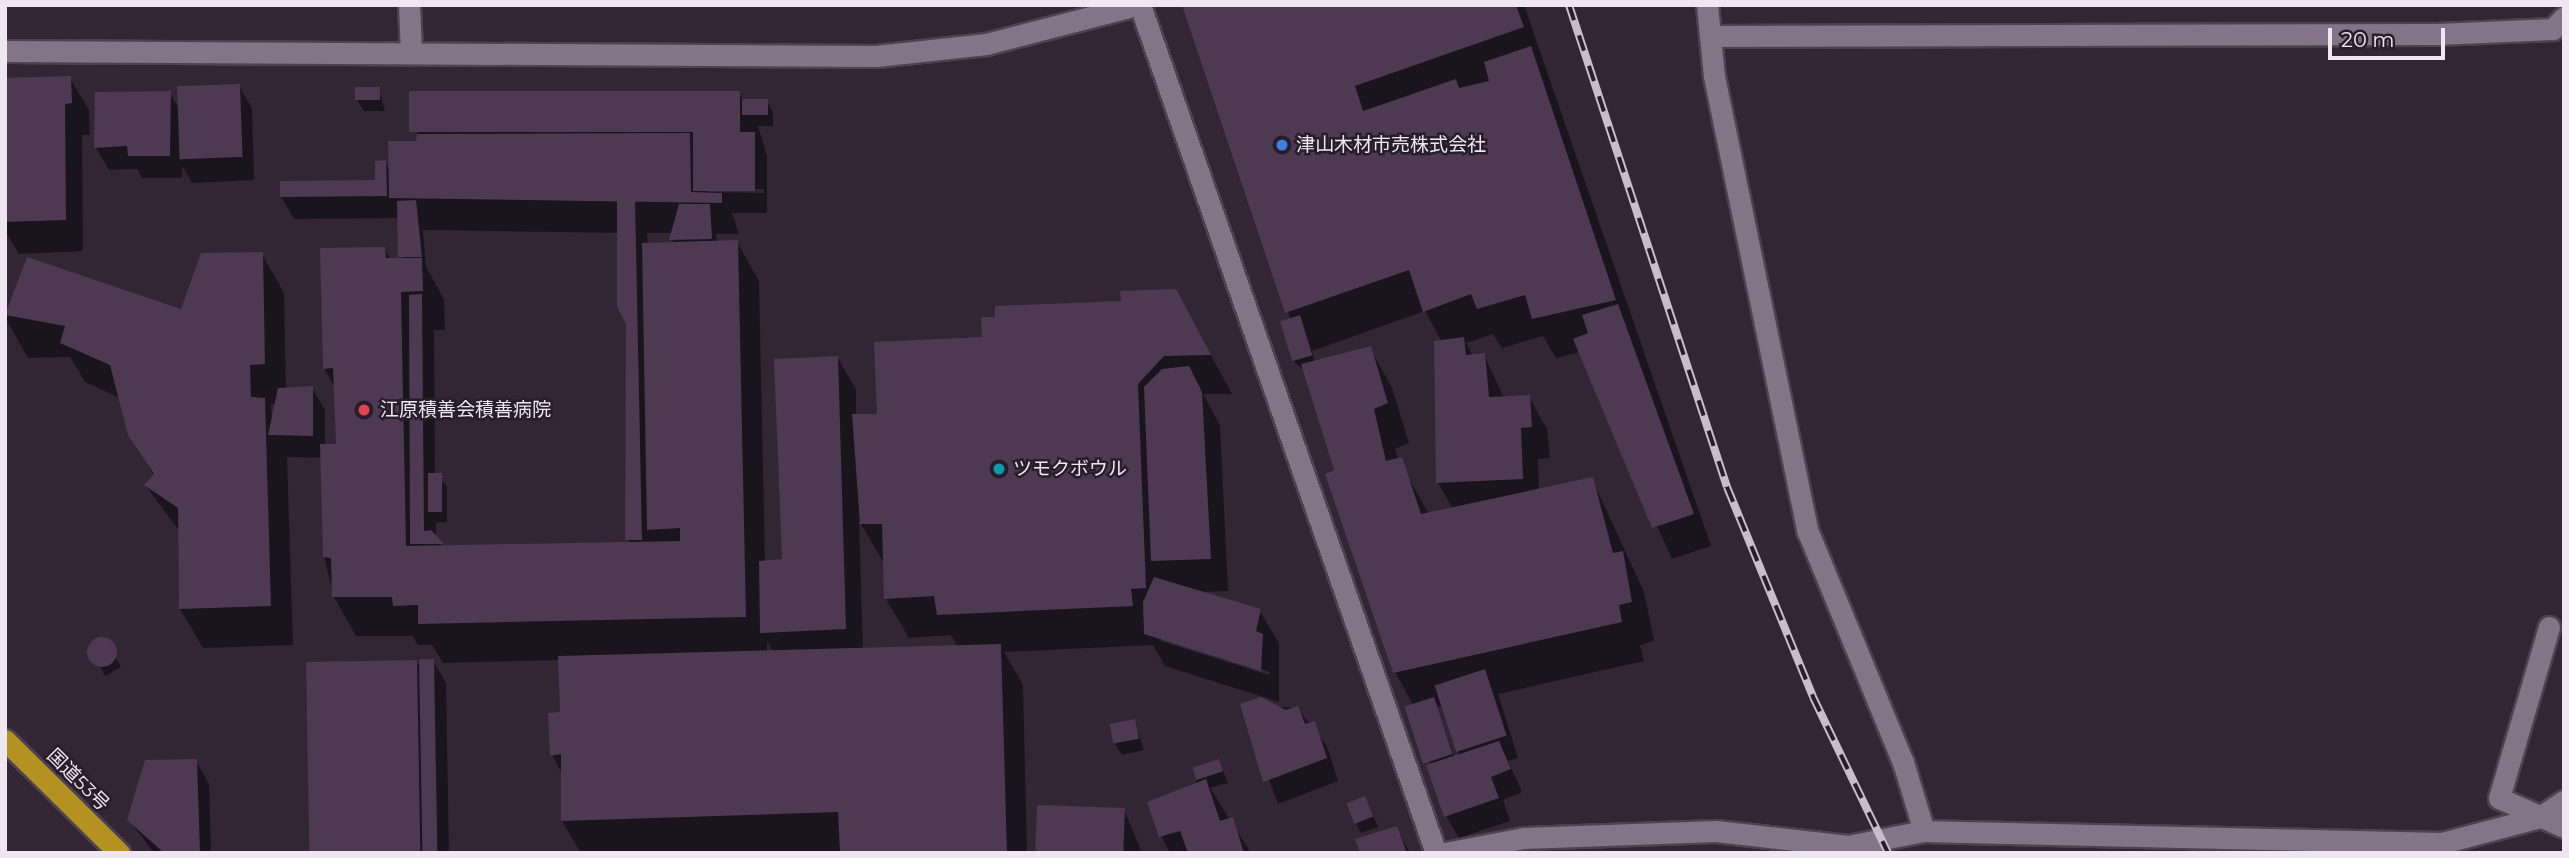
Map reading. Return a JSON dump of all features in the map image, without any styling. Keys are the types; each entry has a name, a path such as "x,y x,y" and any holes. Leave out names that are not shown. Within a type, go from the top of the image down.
{"highway":[{"name":"国道53号","path":"5,740 119,853"}],"street":[{"path":"409,5 411,52"},
{"path":"5,51 876,56 986,44 1138,5 1436,853"},
{"path":"1707,5 1710,36 1808,532 1903,762 1923,831"},
{"path":"1710,36 2437,34 2553,29 2564,17"},
{"path":"2549,628 2499,799 2564,827"},
{"path":"1445,853 1524,838 1716,831 1849,846 1923,831 2442,843 2540,817 2564,801"}],"building":[{"path":"1182,5 1516,5 1524,27 1355,86 1363,111 1456,79 1459,88 1489,81 1484,62 1531,46 1616,300 1532,319 1525,295 1477,309 1471,294 1423,312 1409,270 1285,313"},
{"path":"71,76 72,103 65,104 66,220 5,222 5,78"},
{"path":"240,84 243,157 180,159 177,86"},
{"path":"355,87 380,87 380,100 355,100"},
{"path":"171,91 170,156 128,156 127,146 94,148 95,92"},
{"path":"409,91 740,91 740,132 409,132"},
{"path":"742,99 768,99 768,115 742,115"},
{"path":"693,132 755,132 755,191 693,191"},
{"path":"690,133 691,192 722,193 722,203 389,198 388,141 416,141 417,134"},
{"path":"386,160 387,196 280,197 280,181 375,180 375,161"},
{"path":"617,199 635,199 642,540 625,540 626,324 617,306"},
{"path":"416,200 422,257 398,257 397,201"},
{"path":"679,204 710,204 712,239 669,240"},
{"path":"738,240 746,617 418,624 418,605 393,606 392,597 332,597 331,558 323,557 320,444 336,444 333,368 323,369 320,248 385,247 386,258 422,258 423,291 401,292 406,546 680,541 680,528 647,530 642,243"},
{"path":"263,252 265,364 250,365 251,397 265,398 271,606 179,609 178,508 144,485 154,474 128,435 110,365 60,343 65,326 5,315 27,257 181,309 201,253"},
{"name":"ツモクボウル","path":"1176,289 1211,355 1164,356 1138,384 1146,588 1131,589 1133,606 937,615 934,596 884,599 882,524 860,524 852,414 877,414 874,342 982,337 981,317 995,317 995,306 1121,301 1120,291"},
{"path":"422,294 424,531 431,530 444,544 410,544 409,295"},
{"path":"1618,304 1694,514 1652,528 1573,339 1588,333 1582,315"},
{"path":"1300,315 1312,355 1292,361 1280,321"},
{"path":"1464,337 1466,355 1485,353 1489,397 1530,395 1532,427 1521,428 1523,479 1436,483 1434,341"},
{"path":"1371,346 1388,403 1374,409 1386,461 1402,457 1421,514 1593,477 1613,553 1623,551 1632,602 1619,605 1622,622 1393,673 1325,474 1334,470 1301,364"},
{"path":"838,356 846,629 760,633 759,561 782,559 774,359"},
{"path":"1189,366 1202,392 1211,559 1151,561 1144,387 1162,369"},
{"path":"313,386 313,436 268,435 278,388"},
{"path":"428,473 442,473 442,512 428,512"},
{"path":"1154,577 1261,609 1256,631 1263,634 1261,671 1144,634 1143,602"},
{"path":"102,637 113,641 117,652 113,663 102,667 91,663 87,652 91,641"},
{"path":"1001,644 1007,853 840,853 838,812 561,821 561,754 550,756 548,713 560,712 558,656"},
{"path":"419,659 434,659 437,853 422,853"},
{"path":"417,660 420,853 309,853 306,662"},
{"path":"1485,669 1507,736 1456,752 1435,685"},
{"path":"1261,697 1286,710 1298,706 1305,724 1315,721 1327,758 1263,782 1240,704"},
{"path":"1434,697 1453,754 1423,764 1405,707"},
{"path":"1135,719 1139,739 1113,744 1109,724"},
{"path":"1499,741 1511,769 1491,777 1499,798 1444,817 1426,765"},
{"path":"197,759 200,853 164,853 127,820 145,760"},
{"path":"1219,759 1223,771 1196,780 1192,768"},
{"path":"1206,779 1220,821 1233,817 1244,853 1188,853 1180,831 1159,837 1147,802"},
{"path":"1365,796 1373,816 1355,824 1346,803"},
{"path":"1037,805 1125,808 1123,853 1035,853"},
{"path":"1397,826 1407,853 1360,853 1355,839"}],"railway":[{"path":"1569,5 1727,487 1813,697 1888,853"}],"place":[{"name":"津山木材市売株式会社","path":"1282,145"},
{"name":"江原積善会積善病院","path":"364,410"},
{"name":"ツモクボウル","path":"999,469"}]}
